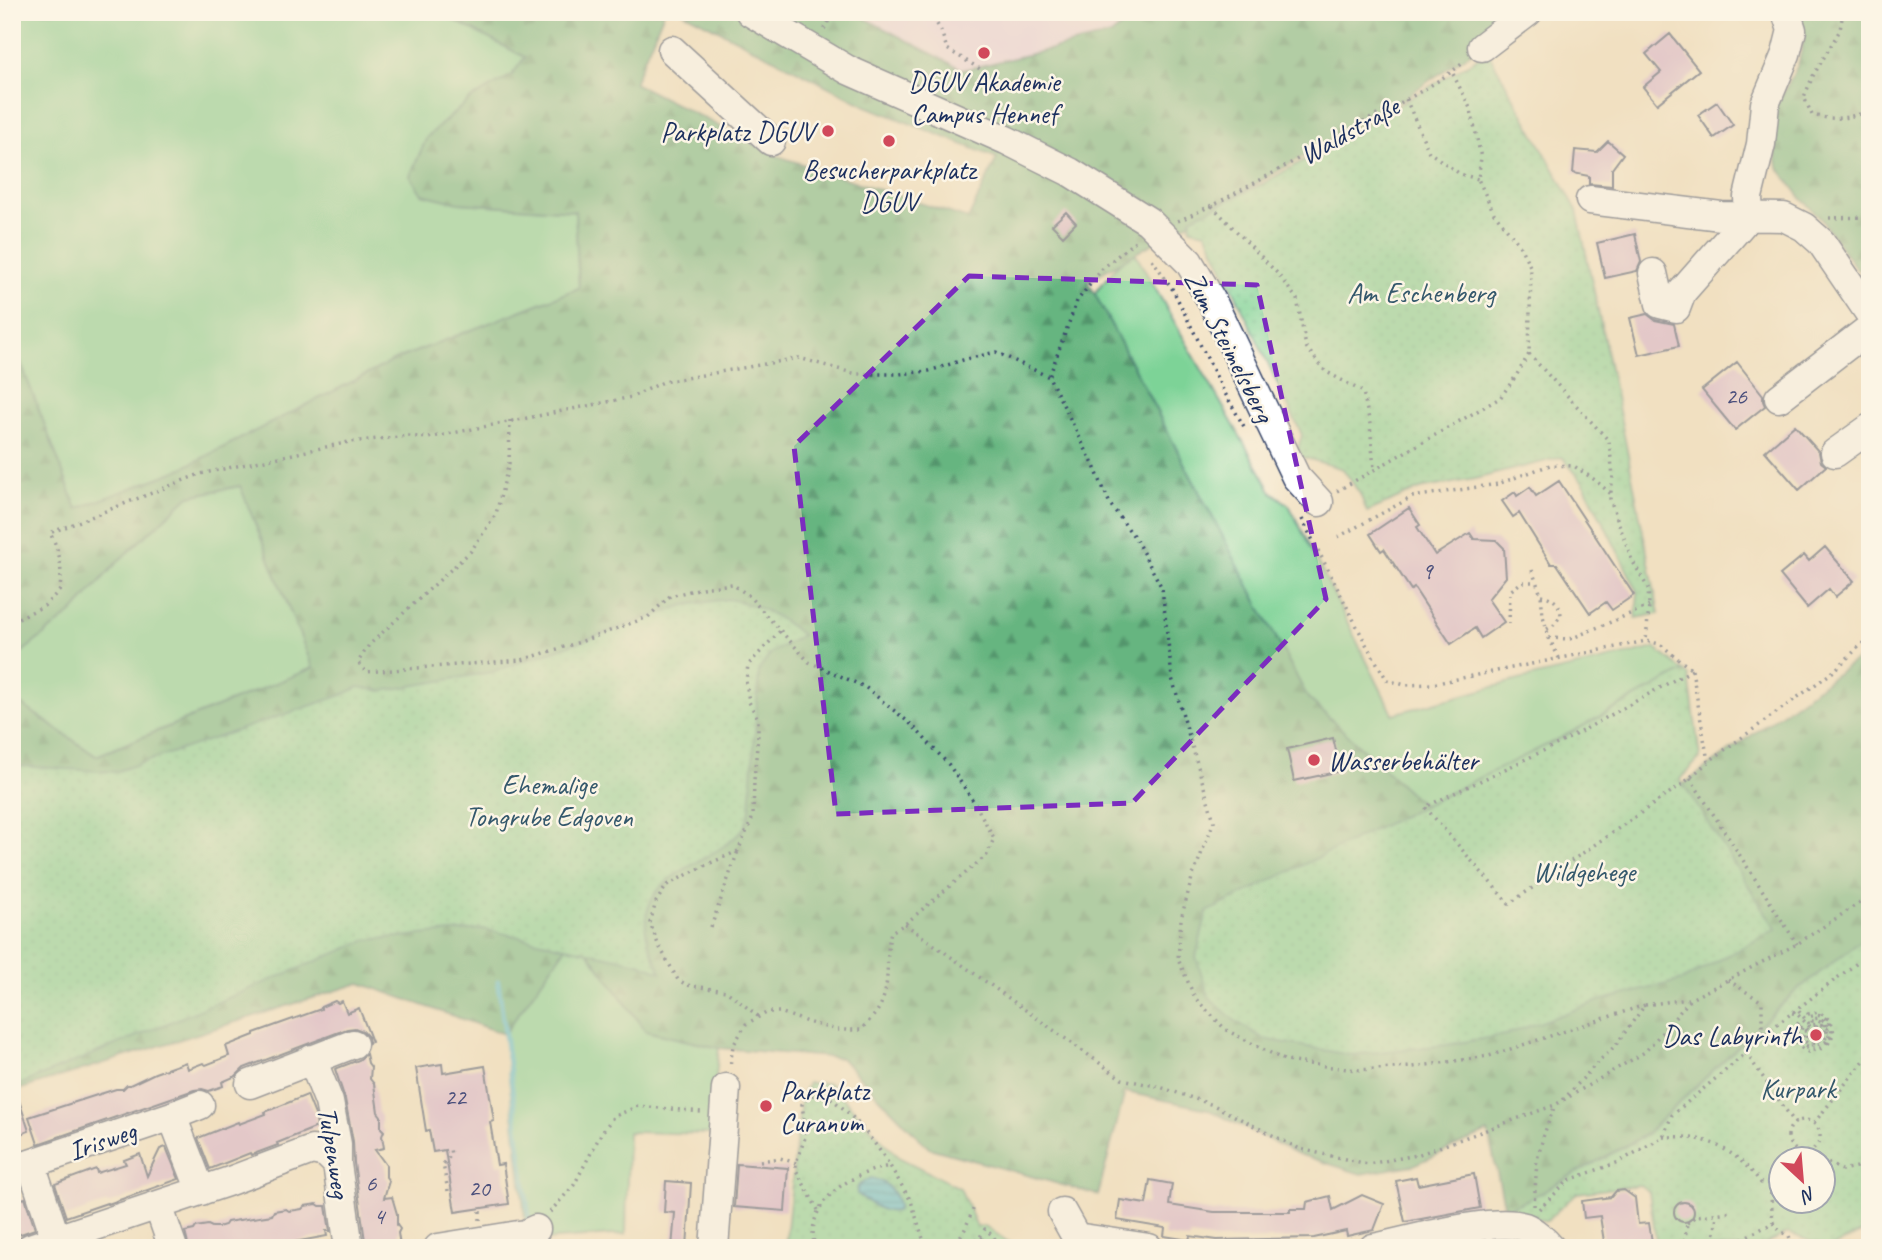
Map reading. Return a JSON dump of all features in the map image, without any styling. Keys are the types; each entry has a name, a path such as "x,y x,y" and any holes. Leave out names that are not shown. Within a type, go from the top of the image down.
{"street":[{"name":"Zum Steimelsberg","path":"750,12 848,70 1006,140 1070,172 1153,226 1189,262 1212,301 1308,505"},
{"path":"1482,47 1528,12"},
{"path":"1653,274 1660,304 1676,307 1682,292 1749,216 1748,197 1761,144 1765,104 1786,54 1792,30 1786,12"},
{"path":"672,50 771,141"},
{"path":"1590,201 1721,216 1784,217 1804,227 1821,242 1870,314"},
{"path":"1779,398 1870,328"},
{"path":"1835,453 1870,428"},
{"path":"250,1084 353,1044"},
{"name":"Tulpenweg","path":"312,1059 329,1102 337,1144 337,1164 349,1248"},
{"path":"714,1248 726,1101"},
{"name":"Irisweg","path":"200,1105 22,1167 43,1243 201,1191 312,1150 326,1153 337,1164"},
{"name":"Irisweg","path":"172,1116 201,1191"},
{"path":"158,1205 173,1248"},
{"path":"1062,1212 1076,1237 1149,1248"},
{"path":"1373,1248 1460,1229 1501,1225 1525,1227 1551,1248"},
{"path":"438,1248 530,1231"}],"path":[{"path":"930,12 947,49 1000,81 1005,79"},
{"path":"1843,12 1840,30 1804,97 1812,115 1829,120 1849,118 1870,111"},
{"name":"Waldstraße","path":"1153,226 1212,206 1452,72 1482,47"},
{"path":"1452,72 1471,110 1481,158 1478,178 1494,214 1518,243 1531,268 1529,354 1500,398 1308,505 1367,646 1387,680 1405,685 1432,684 1646,641 1660,644 1692,670 1708,762"},
{"path":"1406,99 1429,152 1460,174 1478,178"},
{"path":"1212,206 1277,274 1297,299 1306,347 1325,371 1363,392 1370,424 1374,469"},
{"path":"1804,227 1821,219 1870,216"},
{"path":"1049,377 1077,301 1103,268 1153,226"},
{"path":"1153,262 1172,290 1247,432"},
{"path":"12,621 44,606 60,590 59,551 50,533 201,474 349,442 409,436 428,438 632,397 663,382 799,358 856,374 899,374 929,371 996,352 1049,377 1110,504 1135,538 1162,588 1172,678 1214,821 1192,878 1181,919 1178,959 1195,998 1226,1030 1286,1061 1356,1070 1412,1067 1489,1056 1645,1005 1690,999 1797,944 1870,896"},
{"path":"1529,354 1609,441 1613,476 1610,499 1632,560 1648,588 1650,606 1646,641"},
{"path":"510,420 509,463 496,514 471,551 369,645 358,662 366,672 522,660 648,617 670,596 732,584 748,595 809,662 865,687 912,724 949,765 995,838 986,855 905,924 891,932 886,986 878,1009 861,1030 837,1030 780,1012 768,1012 758,1016 746,1024 733,1045 726,1101 638,1106 613,1117 574,1185 530,1231"},
{"path":"1338,537 1412,497 1499,484 1550,465 1574,466 1611,494"},
{"path":"1532,570 1541,594 1549,638 1559,658"},
{"path":"1509,624 1510,591 1522,582 1536,582"},
{"path":"1541,594 1553,599 1560,608 1561,615 1554,625 1547,629"},
{"path":"1549,638 1570,639 1650,606"},
{"path":"711,927 753,817 758,719 750,702 746,681 748,665 781,630"},
{"path":"1692,670 1564,741 1425,807 1508,904 1690,778 1708,762 1835,671 1870,636"},
{"path":"1690,778 1797,944"},
{"path":"738,851 667,885 656,902 650,923 678,980 687,985 726,991 758,1016"},
{"path":"905,924 1122,1079 1160,1087 1213,1105 1300,1149 1368,1164 1417,1155 1555,1105 1645,1052 1690,999"},
{"path":"1663,1138 1672,1115 1746,1053 1762,1036 1870,953"},
{"path":"1728,980 1762,1002 1762,1036"},
{"path":"1563,1100 1615,1046 1645,1005"},
{"path":"1792,1013 1797,1014 1818,1035 1815,1037 1802,1027 1801,1044 1797,1033 1801,1024 1799,1022 1794,1030 1795,1041 1799,1046 1808,1052 1824,1048 1812,1050 1804,1046 1814,1048 1823,1045 1829,1037 1830,1027 1832,1033 1827,1046 1834,1033 1831,1021 1819,1012 1808,1014 1809,1017 1820,1016 1827,1019 1829,1023 1819,1018 1812,1019 1825,1024 1828,1034 1824,1041 1825,1029 1820,1040 1811,1043 1820,1044 1808,1045 1803,1039 1803,1031 1806,1031 1807,1040 1808,1035 1816,1039 1821,1034 1816,1027 1822,1025 1810,1025 1797,1009"},
{"path":"1746,1053 1795,1123"},
{"path":"1814,1123 1870,1053"},
{"path":"818,1210 796,1170 796,1163 806,1135 802,1104 811,1096 820,1094 849,1114 877,1146 911,1200 925,1245"},
{"path":"1555,1105 1537,1160 1534,1215 1569,1180 1619,1163 1663,1138 1693,1138 1726,1149 1755,1174 1761,1183 1766,1183"},
{"path":"1790,1144 1790,1129 1795,1123 1804,1120 1814,1123 1818,1129 1820,1136 1817,1144"},
{"path":"447,1191 443,1164 451,1155 450,1149"},
{"path":"760,1161 779,1158 796,1163"},
{"path":"1836,1167 1842,1170 1856,1167 1870,1158"},
{"path":"815,1248 813,1227 818,1210 839,1187 865,1171 890,1166"},
{"path":"953,1248 974,1207"},
{"path":"1684,1248 1686,1222 1697,1216 1730,1212"},
{"path":"1713,1248 1717,1214"},
{"path":"1772,1214 1773,1223 1789,1236 1794,1248"},
{"path":"1723,1248 1773,1223"},
{"path":"963,1248 980,1237 985,1230 999,1245 992,1246 980,1237"},
{"path":"1842,1248 1870,1235"},
{"path":"982,1248 984,1242"},
{"path":"918,1248 933,1243 944,1248"}],"highlighted area":[{"path":"969,276 1257,285 1326,599 1132,803 836,814 794,446"}],"shaded area":[{"name":"DGUV Akademie Campus Hennef","path":"853,12 1139,12 1112,35 963,70"}],"green space":[{"path":"12,12 438,12 525,57 512,75 469,100 427,137 410,176 459,203 575,211 579,288 397,359 179,470 77,509 12,345"},
{"path":"438,12 664,12 634,83 778,156 968,219 997,158 866,106 683,12 853,12 963,70 1111,35 1139,12 1517,12 1485,43 1404,98 1088,281 1308,698 1524,899 1870,650 1870,934 1796,991 1645,1135 1527,1200 1505,1209 1488,1132 1414,1165 1361,1174 1298,1154 1207,1109 1125,1092 1098,1195 929,1148 841,1058 719,1048 646,1031 575,934 504,1034 360,983 12,1092 12,698 96,756 313,668 240,486 189,496 118,561 73,612 12,660 12,345 77,509 179,470 397,359 579,288 575,211 459,203 422,194 410,176 427,137 469,100 512,75 525,57"},
{"path":"1797,12 1870,12 1870,263 1858,271 1821,219 1778,167 1770,118 1798,65 1805,35"},
{"name":"Am Eschenberg","path":"1488,52 1577,210 1659,614 1636,618 1638,592 1583,482 1562,457 1475,479 1420,489 1367,512 1360,494 1343,469 1302,457 1298,448 1302,435 1206,232 1190,229 1191,218 1262,184"},
{"path":"1132,248 1272,492 1289,505 1393,714 1519,680 1655,648 1684,671 1561,738 1207,912 1089,300"},
{"path":"241,486 313,668 96,756 12,698 12,660 73,612 118,561 189,496"},
{"name":"Ehemalige Tongrube Edgoven","path":"728,599 768,612 802,635 771,653 759,670 750,810 745,826 714,853 666,882 647,911 647,936 661,972 639,963 483,929 367,940 12,1088 12,731 19,766 115,772 359,687 382,691 492,672 685,605"},
{"name":"Wildgehege","path":"1684,671 1689,676 1700,758 1680,779 1776,929 1683,980 1599,1001 1505,1035 1446,1045 1350,1055 1264,1039 1234,1020 1209,998 1196,957 1207,912 1561,738"},
{"path":"574,933 646,1031 719,1048 710,1134 628,1132 626,1234 544,1240 526,1227 504,1034"},
{"name":"Kurpark","path":"1870,934 1870,1229 1829,1248 1788,1233 1757,1248 1657,1248 1649,1192 1640,1185 1577,1193 1546,1221 1505,1209 1527,1200 1646,1135 1796,991"},
{"path":"808,1083 829,1083 898,1157 960,1188 977,1227 985,1226 1010,1243 1008,1248 785,1248 801,1097"}],"water":[{"path":"871,1178 882,1182 890,1190 898,1204 898,1210 882,1210 857,1194 859,1186"}],"building":[{"path":"1670,34 1699,70 1657,104 1643,87 1661,72 1646,54"},
{"path":"1717,102 1733,125 1714,138 1698,115"},
{"path":"1608,141 1623,154 1612,169 1612,186 1589,184 1589,176 1573,173 1575,150 1597,152"},
{"path":"1066,212 1076,223 1063,236 1052,225"},
{"path":"1635,234 1641,262 1637,271 1605,278 1597,243"},
{"path":"1647,314 1655,320 1674,324 1679,346 1639,355 1630,318"},
{"path":"1737,362 1763,395 1765,406 1735,430 1702,390"},
{"path":"1795,425 1819,452 1821,462 1826,466 1799,490 1765,451"},
{"path":"1559,481 1634,595 1612,610 1606,602 1590,613 1557,564 1551,564 1519,513 1513,517 1502,501 1515,492 1517,496 1530,487 1536,496"},
{"path":"1409,508 1420,525 1417,527 1435,555 1470,533 1474,539 1496,540 1504,548 1506,577 1488,599 1504,622 1481,638 1475,628 1451,644 1414,588 1411,590 1384,549 1381,551 1370,534"},
{"path":"1825,547 1854,581 1835,597 1829,589 1807,608 1780,575 1804,555 1809,561"},
{"name":"Wasserbehälter","path":"1333,738 1341,771 1294,781 1287,749"},
{"path":"335,1001 342,1001 347,1013 359,1008 372,1042 369,1043 363,1031 347,1029 244,1068 236,1076 222,1082 223,1086 209,1091 194,1090 38,1144 29,1117 123,1089 155,1073 186,1062 188,1069 203,1063 206,1065 229,1056 226,1046"},
{"path":"366,1054 381,1116 381,1128 384,1131 384,1148 375,1150 386,1165 386,1177 389,1181 384,1198 392,1197 400,1229 400,1246 388,1248 366,1248 353,1141 345,1099 335,1069 359,1060"},
{"path":"442,1064 443,1073 485,1066 494,1121 490,1122 497,1165 503,1164 509,1204 455,1212 445,1150 433,1152 429,1130 426,1131 416,1068"},
{"path":"12,1088 15,1088 29,1131 12,1137"},
{"path":"307,1095 317,1127 277,1143 278,1145 210,1169 198,1138 266,1114 265,1112"},
{"path":"166,1147 179,1179 66,1217 55,1184 96,1169 97,1173 126,1164 124,1160 140,1154 147,1176 160,1149"},
{"path":"737,1164 788,1168 785,1211 734,1207"},
{"path":"1474,1174 1480,1208 1405,1222 1396,1181 1416,1177 1418,1185"},
{"path":"1150,1180 1172,1184 1169,1205 1214,1212 1290,1212 1290,1209 1306,1209 1307,1202 1330,1196 1333,1210 1362,1195 1384,1204 1374,1230 1347,1236 1346,1231 1314,1238 1217,1240 1190,1236 1189,1240 1164,1236 1165,1228 1117,1220 1120,1200 1146,1204"},
{"path":"666,1181 691,1183 687,1248 672,1248 675,1213 664,1212"},
{"path":"1624,1190 1635,1198 1638,1224 1649,1223 1653,1248 1605,1248 1600,1216 1584,1218 1582,1201 1611,1197 1616,1191"},
{"path":"25,1198 35,1229 12,1237 12,1202"},
{"path":"1684,1202 1691,1205 1694,1212 1691,1219 1684,1222 1677,1219 1674,1212 1677,1205"},
{"path":"317,1204 326,1206 330,1231 326,1231 327,1236 262,1248 189,1248 185,1232 196,1227 218,1227 227,1222 272,1215 274,1211 296,1210"}],"waterway":[{"path":"498,981 529,1218"}],"place":[{"name":"DGUV Akademie Campus Hennef","path":"984,53"},
{"name":"Parkplatz DGUV","path":"828,131"},
{"name":"Besucherparkplatz DGUV","path":"889,141"},
{"name":"Wasserbehälter","path":"1314,760"},
{"name":"Das Labyrinth","path":"1816,1035"},
{"name":"Parkplatz Curanum","path":"766,1106"}]}
